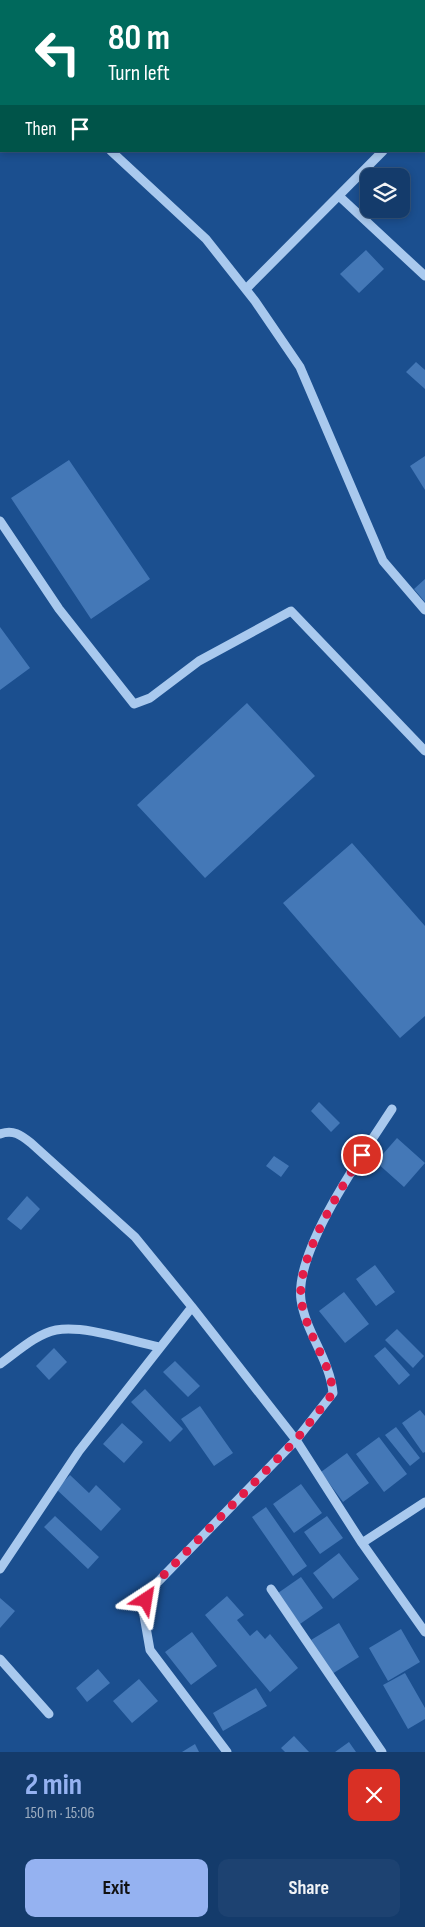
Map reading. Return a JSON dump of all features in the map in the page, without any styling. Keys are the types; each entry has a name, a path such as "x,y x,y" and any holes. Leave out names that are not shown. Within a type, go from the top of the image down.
{"street":[{"path":"112,152 206,239 246,289 300,367 383,561 425,610"},
{"path":"246,289 382,152"},
{"path":"339,196 425,276"},
{"path":"0,521 59,610 134,704 150,698 199,661 290,611 425,751"},
{"path":"227,1752 150,1650 143,1610 148,1591 296,1440 333,1393 332,1379 308,1326 301,1298 304,1271 312,1246 343,1186 392,1109"},
{"path":"0,1134 7,1132 18,1134 39,1150 135,1237 296,1440 362,1544 425,1632"},
{"path":"0,1569 79,1452 192,1307"},
{"path":"0,1364 36,1339 55,1330 77,1329 159,1347"},
{"path":"362,1544 425,1502"},
{"path":"271,1589 382,1752"},
{"path":"0,1659 49,1714"}],"building":[{"path":"366,250 384,269 359,293 340,274"},
{"path":"416,362 425,370 425,389 406,372"},
{"path":"425,456 425,490 410,466"},
{"path":"69,460 150,579 91,619 11,498"},
{"path":"425,579 425,602 414,589"},
{"path":"0,627 30,668 0,690"},
{"path":"247,703 315,776 205,878 137,805"},
{"path":"352,843 425,926 425,1016 400,1038 283,903"},
{"path":"319,1102 340,1123 331,1132 311,1111"},
{"path":"397,1138 425,1163 404,1187 376,1162"},
{"path":"274,1156 289,1166 281,1177 266,1166"},
{"path":"27,1196 40,1209 21,1230 7,1219"},
{"path":"375,1265 395,1292 376,1306 356,1279"},
{"path":"344,1292 369,1324 345,1343 319,1311"},
{"path":"397,1329 424,1356 413,1368 385,1340"},
{"path":"385,1347 410,1375 399,1385 374,1356"},
{"path":"54,1348 67,1362 49,1380 36,1366"},
{"path":"175,1361 200,1386 188,1397 163,1372"},
{"path":"145,1389 183,1429 170,1442 131,1402"},
{"path":"200,1406 233,1453 214,1466 181,1419"},
{"path":"420,1410 425,1416 425,1452 423,1453 402,1423"},
{"path":"122,1423 143,1442 124,1463 103,1444"},
{"path":"396,1427 420,1458 410,1466 385,1435"},
{"path":"379,1437 407,1474 384,1492 356,1454"},
{"path":"347,1453 369,1483 343,1502 321,1472"},
{"path":"70,1475 89,1493 96,1485 121,1509 101,1531 56,1489"},
{"path":"301,1484 322,1513 294,1533 273,1504"},
{"path":"266,1507 307,1566 293,1576 252,1517"},
{"path":"55,1516 99,1557 88,1569 44,1527"},
{"path":"327,1516 343,1538 320,1554 304,1532"},
{"path":"339,1553 359,1579 333,1599 313,1573"},
{"path":"301,1577 323,1608 300,1624 278,1593"},
{"path":"227,1596 244,1615 237,1620 250,1636 257,1630 265,1639 270,1634 298,1668 270,1692 205,1615"},
{"path":"0,1598 15,1611 0,1628"},
{"path":"339,1623 359,1657 332,1674 311,1640"},
{"path":"401,1629 420,1662 388,1681 369,1648"},
{"path":"192,1632 217,1666 191,1685 165,1652"},
{"path":"98,1669 110,1683 87,1702 76,1688"},
{"path":"405,1673 425,1708 425,1719 408,1729 383,1685"},
{"path":"139,1679 158,1701 132,1723 113,1701"},
{"path":"256,1688 267,1706 223,1731 213,1713"},
{"path":"294,1736 309,1752 285,1752 281,1748"},
{"path":"349,1742 356,1752 335,1752"},
{"path":"195,1744 199,1752 182,1752"}],"route":[{"path":"146,1600 148,1591 296,1440 333,1393 332,1379 308,1326 301,1298 304,1271 312,1246 343,1186 362,1155"}]}
